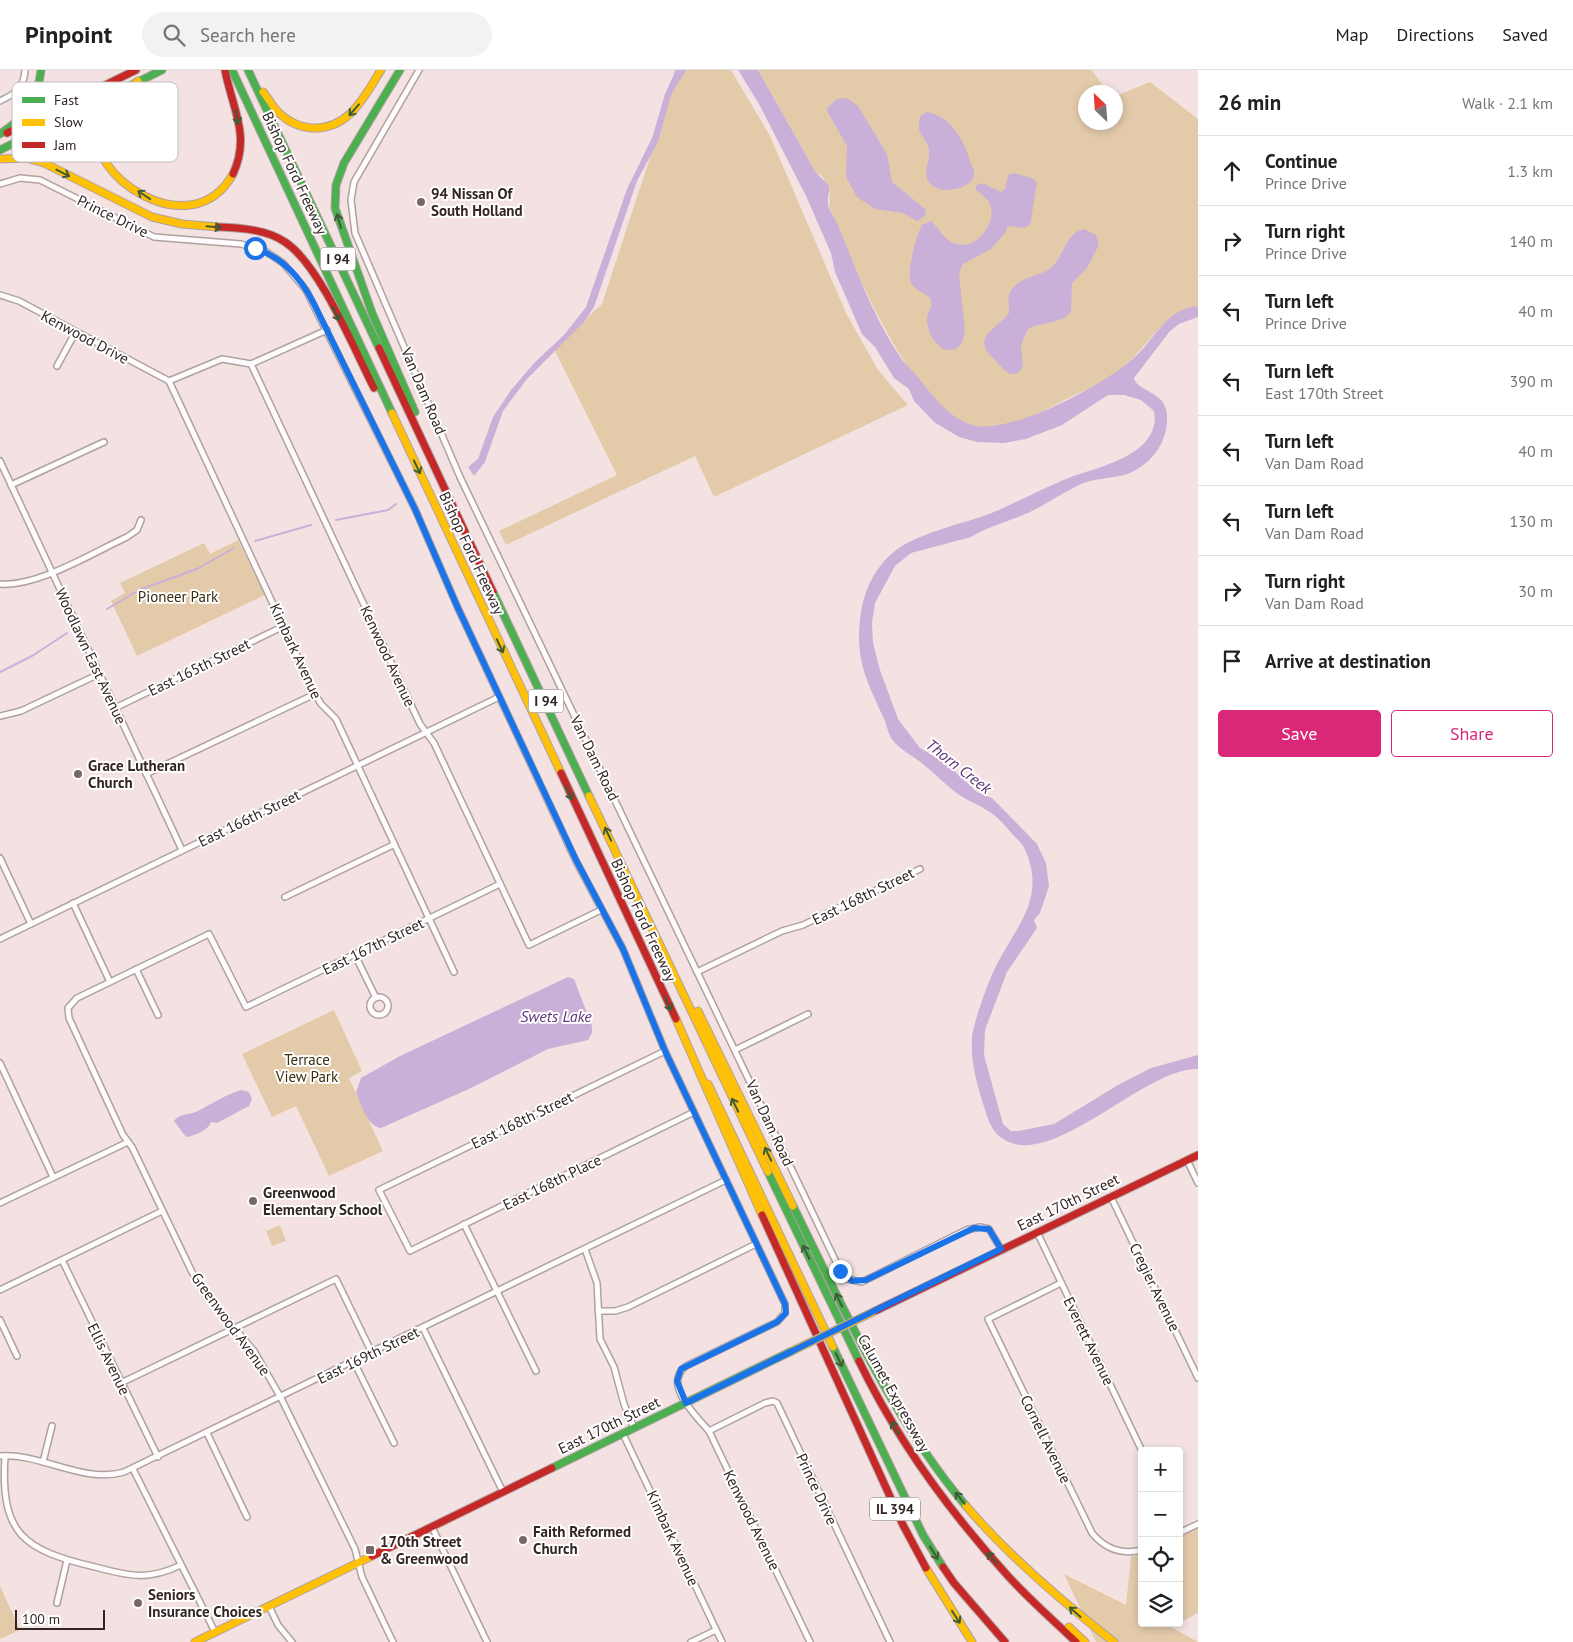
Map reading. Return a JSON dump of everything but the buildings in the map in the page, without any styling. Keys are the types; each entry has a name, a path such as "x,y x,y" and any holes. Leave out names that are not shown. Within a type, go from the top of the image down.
{"main road":[{"path":"111,82 136,70"},
{"path":"138,81 162,70"},
{"path":"105,162 110,170 150,199 162,204 181,208 202,202 213,196 229,180 236,167 240,139 239,124 225,70"},
{"name":"Bishop Ford Freeway","path":"232,70 689,1048"},
{"path":"249,71 285,118 300,126 319,129 345,120 354,112 381,70"},
{"path":"400,70 344,163 336,185 335,208 342,233 372,313 412,402 426,446"},
{"name":"Bishop Ford Freeway","path":"249,71 666,957"},
{"path":"0,135 12,127"},
{"path":"0,135 12,129"},
{"path":"0,150 12,144"},
{"path":"40,162 142,214 182,224 250,229 284,241 303,257 317,276 365,372 396,423"},
{"name":"I 94","path":"666,957 686,987 857,1340 905,1423 937,1469 1002,1544 1037,1579 1114,1642"},
{"name":"Calumet Expressway","path":"666,957 877,1398 932,1483 973,1536 1009,1577 1076,1642"},
{"name":"IL 394","path":"689,1048 717,1116 903,1525 935,1584 971,1641"},
{"name":"I 94","path":"689,1048 715,1096 922,1535 954,1583 1005,1642"},
{"name":"East 170th Street","path":"195,1642 1198,1155"},
{"path":"1009,1577 1085,1642"}],"street":[{"name":"Van Dam Road","path":"419,70 354,182 351,200 355,233 460,476 838,1266 847,1279 858,1282 866,1280 974,1228 989,1229 1001,1249"},
{"path":"0,101 12,94"},
{"name":"Prince Drive","path":"0,184 20,178 34,178 154,237 241,244 265,251 283,262 298,278 415,509 499,697 576,860 623,949 665,1051 783,1300 786,1313 781,1319 681,1369 677,1381 686,1403"},
{"name":"Kenwood Drive","path":"0,295 19,301 75,333 169,381"},
{"path":"169,381 222,359 251,364 326,330"},
{"path":"57,366 75,333"},
{"name":"Kenwood Avenue","path":"251,364 420,724 434,743 529,945 601,910"},
{"name":"Kimbark Avenue","path":"169,381 315,694 321,704 336,720 454,972"},
{"path":"11,485 104,442"},
{"name":"Woodlawn East Avenue","path":"0,461 182,850"},
{"path":"0,584 26,582 52,572 127,537 137,530 141,520"},
{"name":"East 165th Street","path":"115,708 284,626"},
{"path":"0,716 22,711 99,674"},
{"path":"146,774 315,694"},
{"name":"East 166th Street","path":"0,939 499,697"},
{"path":"285,898 394,845"},
{"path":"0,858 31,924"},
{"name":"East 168th Street","path":"697,972 782,931 802,926 920,869"},
{"name":"East 167th Street","path":"136,970 210,934 246,1007 500,884"},
{"path":"73,903 110,982 136,970 158,1015"},
{"path":"355,955 376,998"},
{"name":"Greenwood Avenue","path":"110,982 77,998 68,1008 69,1018 199,1284 254,1351 281,1398 355,1549 362,1577 393,1642"},
{"path":"736,1050 808,1014"},
{"name":"East 168th Street","path":"410,1251 380,1190 665,1051"},
{"path":"0,1063 53,1177"},
{"name":"East 168th Place","path":"410,1251 694,1112"},
{"path":"0,1203 128,1142"},
{"path":"1187,1160 1198,1183"},
{"name":"East 169th Street","path":"3,1456 43,1462 103,1475 114,1475 133,1468 281,1398 726,1180"},
{"name":"Cregier Avenue","path":"1111,1197 1198,1378"},
{"path":"0,1290 162,1211"},
{"path":"464,1224 536,1371"},
{"name":"Everett Avenue","path":"1037,1232 1140,1447"},
{"path":"598,1311 615,1311 628,1307 756,1244"},
{"path":"585,1249 595,1275 600,1339 614,1366 624,1404 634,1428"},
{"name":"Ellis Avenue","path":"62,1260 158,1457"},
{"path":"121,1383 336,1279 372,1353"},
{"name":"Cornell Avenue","path":"1061,1283 988,1319 1085,1522 1098,1540 1114,1550 1138,1551"},
{"path":"0,1320 17,1356"},
{"path":"423,1328 503,1492"},
{"path":"354,1362 394,1444"},
{"name":"Prince Drive","path":"709,1431 764,1403 773,1401 776,1403 890,1642"},
{"name":"Kenwood Avenue","path":"686,1403 709,1431 810,1642"},
{"path":"43,1462 52,1426"},
{"path":"206,1433 247,1518"},
{"name":"Kimbark Avenue","path":"623,1434 722,1642"},
{"path":"3,1456 3,1493 13,1522 22,1535 36,1547 67,1560 122,1574 142,1576 160,1574 181,1564"},
{"path":"133,1468 215,1632"},
{"path":"1183,1530 1198,1524"},
{"path":"432,1526 487,1642"},
{"path":"57,1603 67,1560"},
{"path":"269,1606 278,1625 292,1642"},
{"path":"691,1642 716,1630"}],"green space":[{"path":"676,70 731,70 770,136 846,313 878,370 908,405 714,497 695,456 506,545 499,531 617,475 554,349 602,304 676,78 673,72"},
{"path":"758,70 1092,70 1102,85 1078,85 1078,130 1123,130 1123,93 1150,82 1198,119 1198,306 1185,309 1174,315 1155,332 1128,363 1095,385 1036,414 1015,422 993,427 972,425 954,416 936,401 905,362 878,316 859,277 829,208 830,194 823,177 815,171"},
{"name":"Pioneer Park","path":"238,540 265,595 137,656 111,601 125,593 120,583 204,543 210,554"},
{"name":"Terrace View Park","path":"334,1010 362,1071 349,1078 383,1151 329,1176 296,1106 272,1117 242,1054"},
{"path":"280,1225 286,1241 272,1246 266,1231"},
{"path":"1198,1528 1198,1613 1183,1621 1183,1537 1183,1535"},
{"path":"1138,1555 1138,1627 1171,1627 1198,1642 1096,1642 1064,1574 1126,1605 1131,1556"},
{"path":"0,1586 20,1630 0,1639"}],"water":[{"path":"676,70 686,70 671,95 658,142 637,181 594,307 584,322 527,379 503,411 485,462 474,476 468,467 478,459 493,417 511,390 535,362 564,335 586,307 627,189 652,138 665,94"},
{"path":"738,70 758,70 815,171 829,186 828,202 830,210 837,222 874,310 891,343 934,397 948,411 963,421 972,425 989,426 1010,423 1058,405 1104,380 1122,367 1136,356 1162,325 1178,312 1198,306 1198,317 1179,324 1170,331 1134,378 1136,383 1162,401 1167,415 1165,435 1150,460 1124,475 1090,481 1079,485 1030,512 971,537 911,553 895,566 875,603 872,623 873,643 880,670 898,719 920,748 947,764 977,792 992,798 1037,844 1046,863 1049,886 1040,913 1034,920 1037,928 1007,972 985,1030 984,1055 1003,1124 1011,1131 1018,1131 1054,1124 1118,1085 1151,1068 1198,1055 1198,1069 1176,1073 1150,1084 1069,1132 1043,1143 1019,1145 996,1133 988,1118 979,1089 973,1064 972,1047 973,1031 987,987 998,962 1027,909 1033,881 1031,866 1021,843 999,819 956,792 898,746 891,738 868,682 862,662 859,641 860,617 865,596 874,576 888,557 898,549 923,536 994,512 1066,479 1124,457 1138,449 1148,439 1154,426 1154,411 1141,400 1124,395 1108,395 1062,425 1026,439 1004,443 977,442 959,437 934,422 914,401 909,389 894,378 875,347 862,334 835,272 831,253 806,196 759,104"},
{"path":"847,98 858,106 887,154 892,182 925,209 926,215 917,221 903,213 875,209 857,197 846,177 847,146 827,111 828,107 837,99"},
{"path":"927,112 943,118 960,137 974,172 971,181 966,185 951,190 943,190 930,184 926,171 929,151 919,127 921,115"},
{"path":"1014,173 1034,179 1037,183 1030,225 1023,228 1008,226 1005,233 991,249 963,264 959,273 965,331 962,343 956,349 945,350 934,341 928,327 927,317 931,307 930,298 911,283 912,254 920,230 922,225 931,221 945,237 956,244 964,245 978,239 988,227 991,211 989,202 976,190 976,186 982,183 1001,192 1005,189 1008,175"},
{"path":"1084,229 1096,235 1099,245 1087,268 1072,283 1071,312 1062,319 1028,329 1021,345 1023,367 1017,374 1010,374 986,350 985,338 1009,313 1008,299 1011,290 1021,281 1043,273 1052,267 1073,235"},
{"name":"Swets Lake","path":"568,977 574,979 592,1026 592,1033 588,1040 548,1049 469,1089 381,1128 376,1127 368,1119 356,1092 361,1078 400,1056"},
{"path":"241,1090 249,1092 252,1099 249,1106 217,1123 211,1122 207,1128 197,1134 186,1137 174,1121 176,1118 198,1111"}],"waterway":[{"path":"336,520 388,510 396,504"},
{"path":"255,541 311,525"},
{"path":"107,609 139,590 197,569 234,548"},
{"path":"0,672 32,656 67,633"}],"traffic: fast":[{"path":"39,82 41,70"},
{"path":"138,82 162,70"},
{"path":"232,70 392,413"},
{"path":"248,70 379,348"},
{"path":"400,70 344,163 336,185 335,208 372,313 415,412"},
{"path":"0,134 12,125"},
{"path":"0,150 12,144"},
{"path":"493,592 589,796"},
{"path":"768,1172 859,1361"},
{"path":"793,1206 870,1361 914,1436 966,1506"},
{"path":"833,1347 923,1535 943,1567"},
{"path":"552,1468 794,1350"}],"traffic: slow":[{"path":"263,92 283,117 298,125 311,128 324,127 336,124 354,110 381,70"},
{"path":"0,159 12,159"},
{"path":"40,162 152,217 182,224 218,227"},
{"path":"106,162 123,181 144,196 168,204 192,205 214,195 233,174"},
{"path":"392,413 561,773"},
{"path":"589,796 768,1172"},
{"path":"698,1011 793,1206"},
{"path":"676,1019 762,1215"},
{"path":"708,1084 833,1347"},
{"path":"794,1350 873,1312"},
{"path":"966,1506 1000,1543 1037,1578 1114,1642"},
{"path":"195,1642 372,1556"},
{"path":"926,1568 972,1642"},
{"path":"1069,1627 1085,1642"}],"traffic: jam":[{"path":"111,82 136,70"},
{"path":"225,70 240,134 238,160 233,174"},
{"path":"7,133 12,131"},
{"path":"218,227 253,230 270,234 285,242 298,253 311,269 335,309 374,388"},
{"path":"379,348 493,592"},
{"path":"561,773 676,1019"},
{"path":"873,1312 1198,1155"},
{"path":"762,1215 903,1525 926,1568"},
{"path":"859,1361 907,1447 965,1526 1008,1576 1076,1642"},
{"path":"372,1556 552,1468"},
{"path":"943,1567 954,1583 1005,1642"}],"place":[{"name":"94 Nissan Of South Holland","path":"421,202"},
{"name":"Grace Lutheran Church","path":"78,774"},
{"name":"Greenwood Elementary School","path":"253,1201"},
{"name":"Faith Reformed Church","path":"523,1540"},
{"name":"170th Street & Greenwood","path":"370,1550"},
{"name":"Seniors Insurance Choices","path":"138,1603"}],"route":[{"path":"255,248 265,251 283,262 298,278 313,302 415,509 457,606 576,860 601,910 618,938 665,1051 785,1304 786,1313 777,1322 681,1369 677,1381 686,1403 1001,1249 989,1229 980,1227 966,1230 862,1282 847,1279 840,1271"}],"water label":[{"name":"Thorn Creek","path":"959,766"}]}
